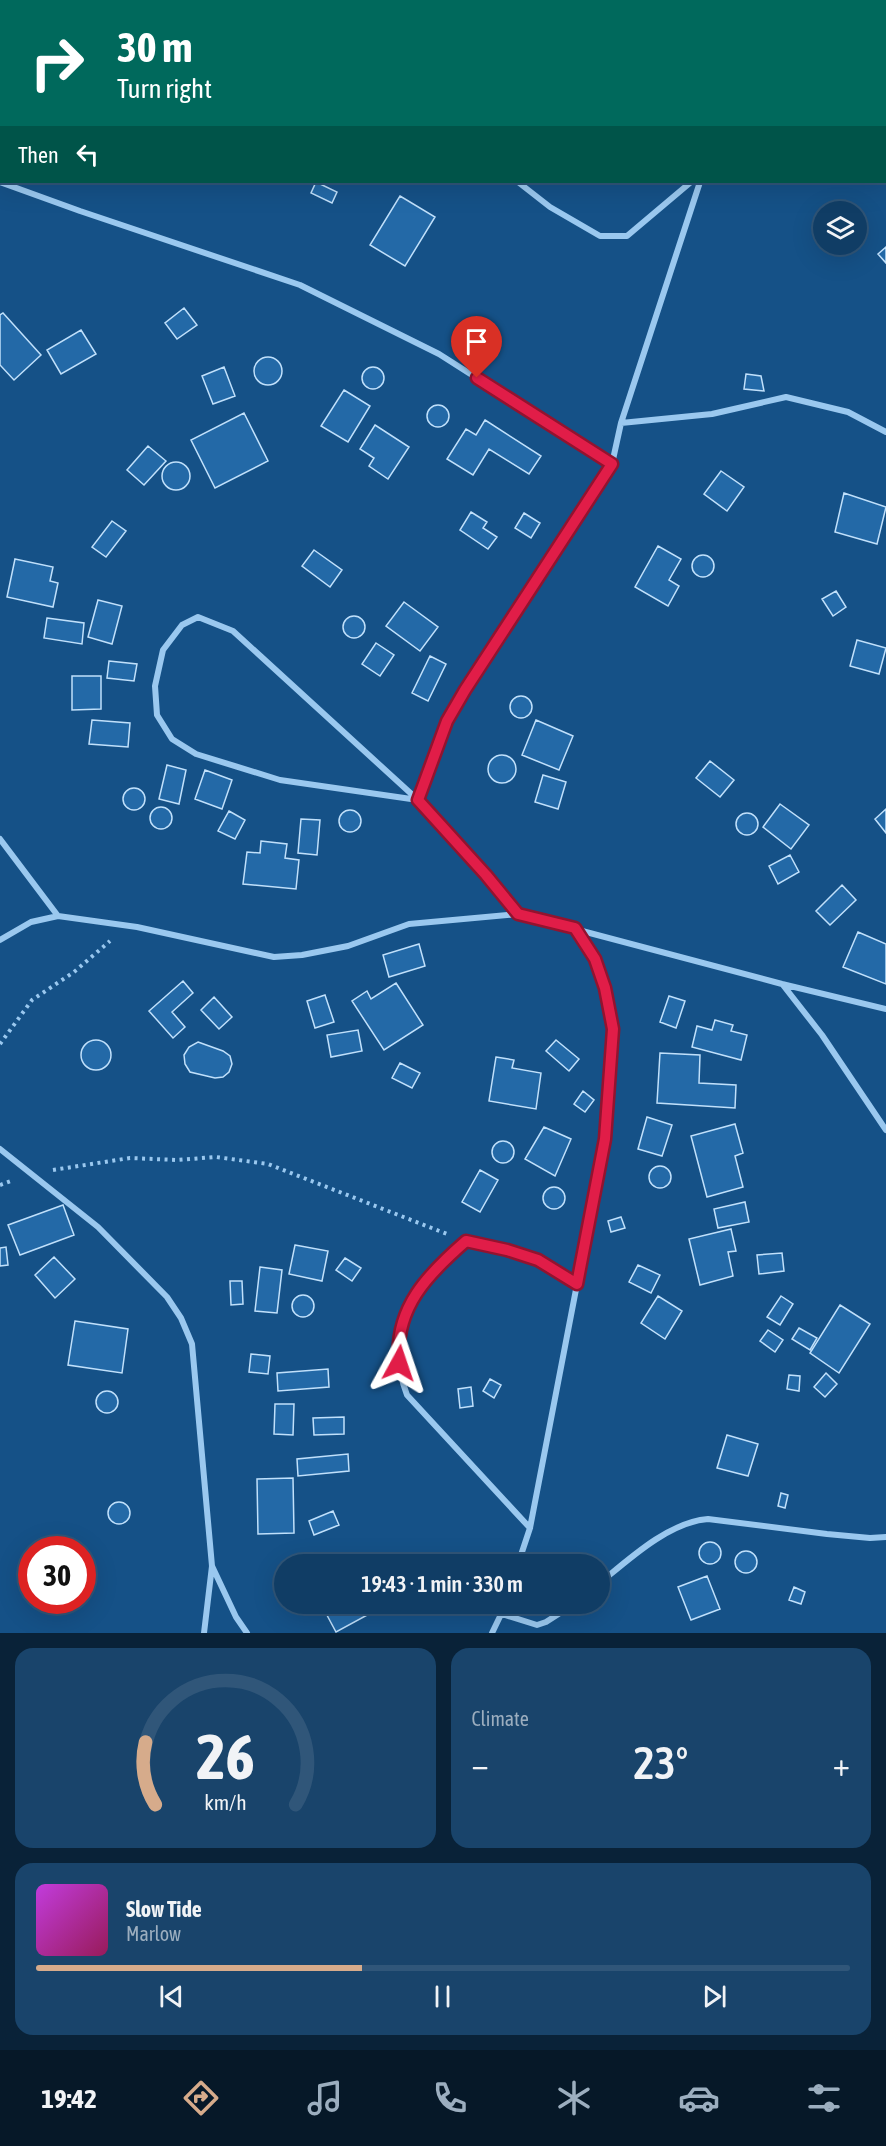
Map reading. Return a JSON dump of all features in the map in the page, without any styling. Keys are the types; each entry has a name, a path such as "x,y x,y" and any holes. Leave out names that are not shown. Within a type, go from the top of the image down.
{"street":[{"path":"3,183 300,285 439,354 612,464"},
{"path":"519,183 550,207 600,236 627,236 690,183"},
{"path":"418,800 447,721 612,464 621,423 700,183"},
{"path":"621,423 712,414 786,398 848,412 886,432"},
{"path":"418,800 280,780 196,754 172,739 158,715 155,686 163,650 182,625 198,617 233,632 418,800 518,914"},
{"path":"0,839 58,916"},
{"path":"0,940 31,922 58,916 137,927 274,957 302,955 348,946 409,924 518,914 886,1009"},
{"path":"521,1554 530,1528 605,1139 613,1029 605,988 595,959 575,928"},
{"path":"782,984 822,1035 886,1130"},
{"path":"0,1149 98,1227 166,1298 181,1318 192,1344 212,1566 204,1633"},
{"path":"530,1528 407,1395 400,1375 398,1351 404,1321 418,1288 439,1264 466,1241 538,1260 577,1284"},
{"path":"610,1575 637,1553 692,1520 708,1519 870,1538 886,1537"},
{"path":"212,1566 247,1633"},
{"path":"492,1633 502,1614 537,1625 558,1614"}],"path":[{"path":"0,1044 32,1000 74,972 107,942 137,927"},
{"path":"0,1185 33,1173 130,1158 177,1160 216,1157 268,1164 466,1241"}],"building":[{"path":"316,183 337,192 332,203 311,193"},
{"path":"400,196 435,217 405,266 370,245"},
{"path":"886,247 886,263 878,254"},
{"path":"184,308 197,325 177,339 165,323"},
{"path":"3,313 41,355 14,380 0,365 0,315"},
{"path":"81,330 96,354 61,374 47,350"},
{"path":"268,357 278,361 282,371 278,381 268,385 258,381 254,371 258,361"},
{"path":"224,367 235,396 213,404 202,376"},
{"path":"373,367 381,370 384,378 381,386 373,389 365,386 362,378 365,370"},
{"path":"746,374 761,376 764,391 744,389"},
{"path":"344,390 370,406 348,442 321,426"},
{"path":"438,405 446,408 449,416 446,424 438,427 430,424 427,416 430,408"},
{"path":"244,413 268,461 215,488 191,440"},
{"path":"485,420 541,456 529,474 489,449 473,475 447,459 466,429 476,435"},
{"path":"375,425 409,447 388,479 369,466 374,458 360,449"},
{"path":"148,446 166,461 144,485 127,470"},
{"path":"176,462 186,466 190,476 186,486 176,490 166,486 162,476 166,466"},
{"path":"721,471 744,487 727,511 704,494"},
{"path":"844,493 886,507 877,544 835,532"},
{"path":"471,512 487,522 483,528 497,537 488,549 460,530"},
{"path":"524,513 540,523 531,538 515,528"},
{"path":"112,521 126,531 106,557 92,547"},
{"path":"658,546 681,559 669,580 679,586 668,606 635,587"},
{"path":"314,550 342,570 330,587 302,566"},
{"path":"703,555 711,558 714,566 711,574 703,577 695,574 692,566 695,558"},
{"path":"15,559 53,567 50,581 58,583 53,607 7,597"},
{"path":"836,591 846,607 833,616 822,599"},
{"path":"98,600 122,606 112,644 88,637"},
{"path":"404,602 438,627 420,651 386,626"},
{"path":"354,616 362,619 365,627 362,635 354,638 346,635 343,627 346,619"},
{"path":"47,618 84,623 82,644 44,638"},
{"path":"857,640 886,648 879,674 850,666"},
{"path":"376,643 394,655 380,676 362,664"},
{"path":"430,656 446,664 428,701 412,693"},
{"path":"109,661 137,664 134,681 107,678"},
{"path":"72,676 101,676 101,709 72,710"},
{"path":"521,696 529,699 532,707 529,715 521,718 513,715 510,707 513,699"},
{"path":"92,720 130,723 128,747 89,744"},
{"path":"536,720 573,736 559,770 522,755"},
{"path":"502,755 512,759 516,769 512,779 502,783 492,779 488,769 492,759"},
{"path":"710,761 734,780 720,797 696,778"},
{"path":"167,765 186,770 179,804 159,799"},
{"path":"205,770 232,780 222,809 195,799"},
{"path":"543,775 566,782 558,809 535,802"},
{"path":"134,788 142,791 145,799 142,807 134,810 126,807 123,799 126,791"},
{"path":"780,804 809,825 791,849 763,827"},
{"path":"161,807 169,810 172,818 169,826 161,829 153,826 150,818 153,810"},
{"path":"886,809 886,833 875,819"},
{"path":"350,810 358,813 361,821 358,829 350,832 342,829 339,821 342,813"},
{"path":"229,811 245,820 235,839 218,831"},
{"path":"747,813 755,816 758,824 755,832 747,835 739,832 736,824 739,816"},
{"path":"301,819 320,820 317,855 298,853"},
{"path":"261,841 287,844 285,858 299,860 296,889 243,884 247,852 260,853"},
{"path":"790,855 799,872 778,884 769,866"},
{"path":"842,885 856,900 830,925 816,911"},
{"path":"858,932 886,944 886,984 843,967"},
{"path":"419,944 425,966 389,977 383,955"},
{"path":"183,981 193,993 172,1012 185,1027 173,1038 149,1011"},
{"path":"396,983 423,1025 384,1050 352,1001 367,991 371,999"},
{"path":"325,995 334,1022 315,1028 307,1001"},
{"path":"669,996 685,1001 676,1028 660,1022"},
{"path":"214,997 232,1017 219,1029 201,1010"},
{"path":"715,1020 733,1025 731,1031 747,1035 741,1060 692,1047 697,1026 712,1030"},
{"path":"358,1030 362,1051 331,1057 327,1035"},
{"path":"96,1040 107,1044 111,1055 107,1066 96,1070 85,1066 81,1055 85,1044"},
{"path":"556,1040 579,1059 569,1071 546,1051"},
{"path":"198,1042 230,1056 232,1064 229,1072 223,1077 215,1078 190,1072 185,1064 184,1055 189,1047"},
{"path":"660,1053 700,1055 699,1083 736,1085 735,1108 657,1103"},
{"path":"496,1057 514,1060 512,1068 541,1073 536,1109 489,1101"},
{"path":"400,1063 420,1073 412,1088 392,1078"},
{"path":"583,1091 594,1100 585,1112 574,1104"},
{"path":"647,1117 672,1125 662,1156 638,1149"},
{"path":"735,1124 743,1153 735,1156 743,1187 707,1197 691,1136"},
{"path":"544,1127 571,1139 555,1176 525,1159"},
{"path":"503,1141 511,1144 514,1152 511,1160 503,1163 495,1160 492,1152 495,1144"},
{"path":"660,1166 668,1169 671,1177 668,1185 660,1188 652,1185 649,1177 652,1169"},
{"path":"480,1170 498,1180 480,1212 462,1202"},
{"path":"554,1187 562,1190 565,1198 562,1206 554,1209 546,1206 543,1198 546,1190"},
{"path":"745,1202 749,1222 718,1228 714,1209"},
{"path":"63,1205 74,1235 20,1255 8,1225"},
{"path":"621,1217 625,1228 611,1232 608,1221"},
{"path":"731,1229 736,1251 728,1252 733,1276 700,1285 689,1239"},
{"path":"295,1245 328,1251 322,1281 289,1274"},
{"path":"6,1247 8,1265 0,1266 0,1248"},
{"path":"782,1253 784,1271 759,1274 757,1255"},
{"path":"54,1257 75,1279 55,1298 35,1275"},
{"path":"345,1258 361,1268 352,1281 336,1270"},
{"path":"638,1265 660,1275 651,1293 629,1282"},
{"path":"260,1267 282,1270 277,1313 255,1311"},
{"path":"230,1281 242,1281 243,1304 231,1305"},
{"path":"303,1295 311,1298 314,1306 311,1314 303,1317 295,1314 292,1306 295,1298"},
{"path":"658,1296 682,1311 665,1339 641,1323"},
{"path":"781,1296 793,1304 780,1325 767,1317"},
{"path":"840,1305 870,1324 839,1373 810,1353"},
{"path":"75,1321 128,1329 122,1373 68,1365"},
{"path":"799,1328 817,1338 810,1350 792,1339"},
{"path":"768,1330 783,1340 775,1352 760,1341"},
{"path":"251,1354 270,1356 268,1374 249,1372"},
{"path":"328,1369 329,1387 278,1391 277,1373"},
{"path":"826,1373 837,1384 825,1397 814,1387"},
{"path":"789,1375 800,1376 799,1391 787,1389"},
{"path":"490,1379 501,1385 494,1398 483,1391"},
{"path":"471,1387 473,1406 460,1408 458,1389"},
{"path":"107,1391 115,1394 118,1402 115,1410 107,1413 99,1410 96,1402 99,1394"},
{"path":"275,1404 294,1404 293,1435 274,1434"},
{"path":"344,1417 344,1434 314,1435 313,1418"},
{"path":"727,1435 758,1444 748,1476 717,1468"},
{"path":"348,1454 349,1471 298,1476 297,1459"},
{"path":"293,1478 294,1533 258,1534 257,1479"},
{"path":"781,1493 788,1495 785,1508 778,1506"},
{"path":"119,1502 127,1505 130,1513 127,1521 119,1524 111,1521 108,1513 111,1505"},
{"path":"333,1511 339,1525 314,1535 309,1521"},
{"path":"710,1542 718,1545 721,1553 718,1561 710,1564 702,1561 699,1553 702,1545"},
{"path":"746,1551 754,1554 757,1562 754,1570 746,1573 738,1570 735,1562 738,1554"},
{"path":"707,1576 720,1609 691,1620 678,1587"},
{"path":"794,1587 805,1592 801,1604 789,1600"},
{"path":"326,1614 369,1614 336,1632"}],"route":[{"path":"399,1363 398,1351 404,1321 418,1288 439,1264 466,1241 538,1260 577,1284 605,1139 613,1029 605,988 595,959 575,928 518,914 452,836 418,800 447,721 612,464 477,378"}]}
